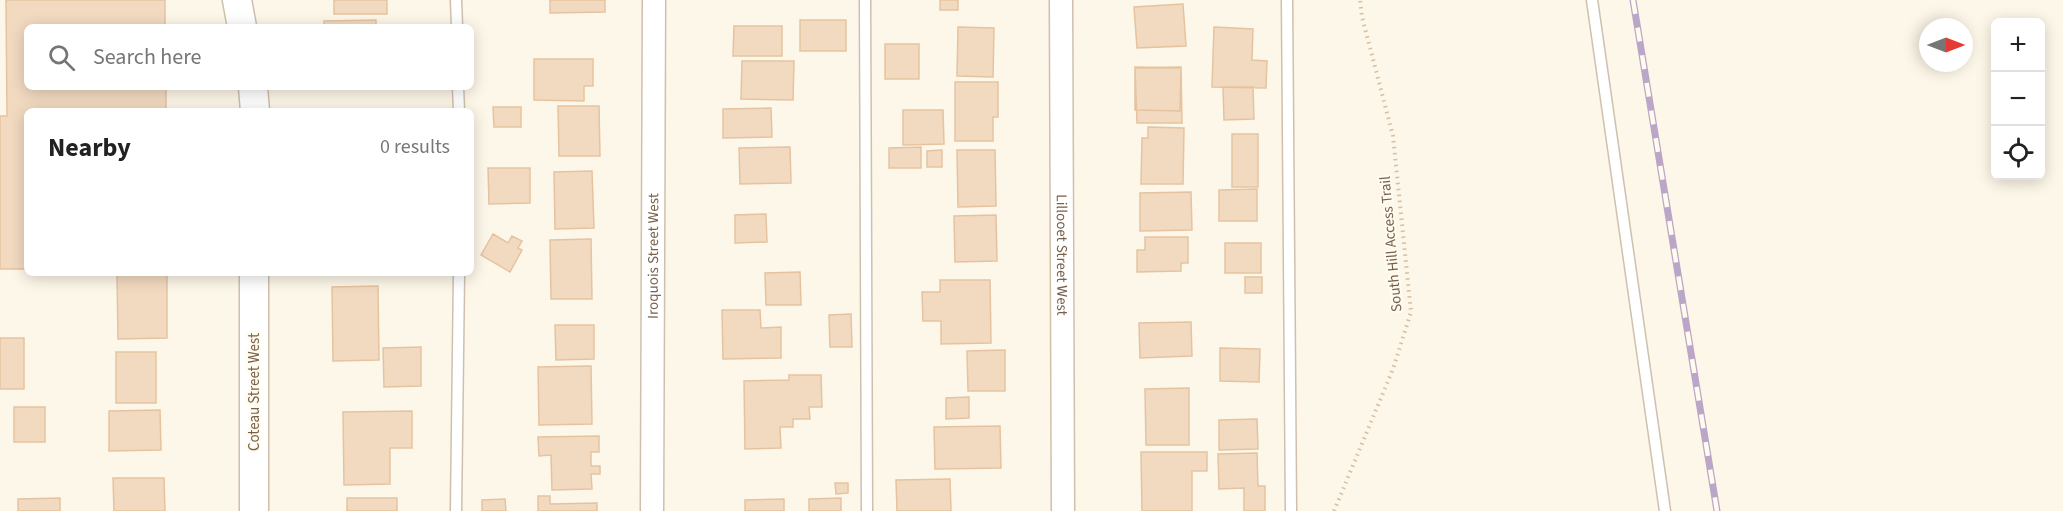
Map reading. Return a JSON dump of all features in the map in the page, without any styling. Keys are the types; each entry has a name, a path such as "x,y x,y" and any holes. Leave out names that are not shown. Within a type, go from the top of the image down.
{"street":[{"path":"237,0 241,24"},
{"path":"256,24 257,0"},
{"name":"Iroquois Street West","path":"652,511 654,0"},
{"name":"Lillooet Street West","path":"1061,0 1063,511"},
{"name":"Coteau Street West","path":"254,276 254,511"}],"lane":[{"path":"456,0 457,24"},
{"path":"866,0 867,511"},
{"path":"1287,0 1291,511"},
{"path":"1592,0 1665,511"},
{"path":"458,90 459,108"},
{"path":"456,511 459,276"}],"path":[{"name":"South Hill Access Trail","path":"1334,511 1393,369 1411,312 1393,136 1362,17 1360,0"}],"building":[{"path":"6,0 165,0 165,24 24,24 24,90 166,90 166,108 24,108 24,269 0,269 0,116 7,116"},
{"path":"334,0 387,0 387,14 334,14"},
{"path":"550,0 605,0 605,12 550,13"},
{"path":"940,0 958,0 958,10 940,10"},
{"path":"1183,4 1186,46 1137,48 1134,7"},
{"path":"376,20 376,24 324,24 324,21"},
{"path":"800,20 846,20 846,51 800,51"},
{"path":"734,26 782,26 782,56 733,56"},
{"path":"958,27 994,28 993,77 957,76"},
{"path":"1214,27 1253,29 1252,60 1267,61 1266,88 1212,87"},
{"path":"885,44 919,44 919,79 885,79"},
{"path":"534,59 593,59 593,86 584,86 584,101 534,100"},
{"path":"742,61 794,61 793,100 741,99"},
{"path":"1135,67 1181,68 1180,111 1135,110"},
{"path":"1181,67 1182,123 1137,123 1135,68"},
{"path":"955,82 998,82 998,117 993,117 993,141 955,141"},
{"path":"1223,87 1253,87 1254,119 1224,120"},
{"path":"558,106 599,106 600,156 559,156"},
{"path":"493,107 521,107 521,127 494,127"},
{"path":"771,108 772,137 723,138 723,109"},
{"path":"903,110 943,110 944,144 903,145"},
{"path":"1148,127 1184,128 1183,184 1141,184 1142,138 1148,138"},
{"path":"1232,134 1258,134 1258,187 1232,187"},
{"path":"790,147 791,183 740,184 739,148"},
{"path":"921,147 921,168 889,168 889,148"},
{"path":"942,150 942,167 927,167 927,151"},
{"path":"957,150 995,150 996,206 958,207"},
{"path":"488,168 530,168 530,203 489,204"},
{"path":"592,171 594,228 555,229 554,172"},
{"path":"1257,189 1257,221 1219,221 1219,190"},
{"path":"1191,192 1192,230 1140,231 1140,193"},
{"path":"766,214 767,242 735,243 735,215"},
{"path":"996,215 997,261 955,262 954,216"},
{"path":"493,234 508,243 512,236 522,241 518,248 522,250 510,272 481,255"},
{"path":"1145,237 1188,237 1188,263 1181,263 1181,271 1137,272 1137,250 1145,250"},
{"path":"591,239 592,299 551,299 550,240"},
{"path":"1225,243 1261,243 1261,273 1225,273"},
{"path":"800,272 801,305 766,305 765,273"},
{"path":"117,276 167,276 167,338 118,339"},
{"path":"1245,277 1262,277 1262,293 1245,293"},
{"path":"940,280 990,280 991,343 941,344 941,321 923,321 922,292 940,292"},
{"path":"378,286 379,360 333,361 332,287"},
{"path":"722,310 760,310 761,328 781,327 781,358 723,359"},
{"path":"851,314 852,347 830,347 829,315"},
{"path":"1191,322 1192,356 1140,358 1139,323"},
{"path":"555,325 594,325 594,359 556,360"},
{"path":"0,338 24,338 24,389 0,389"},
{"path":"421,347 421,386 384,387 383,348"},
{"path":"1220,348 1260,349 1259,382 1220,381"},
{"path":"1005,350 1005,391 968,391 967,351"},
{"path":"116,352 156,352 156,403 116,403"},
{"path":"591,366 592,424 539,425 538,367"},
{"path":"789,375 821,375 822,407 809,407 810,419 793,419 793,427 780,427 781,448 745,449 744,381 789,380"},
{"path":"1189,388 1189,445 1146,445 1145,389"},
{"path":"969,397 969,418 946,419 946,398"},
{"path":"14,407 45,407 45,442 14,442"},
{"path":"160,410 161,450 109,451 109,411"},
{"path":"412,411 412,448 390,448 390,484 344,485 343,412"},
{"path":"1257,419 1258,449 1219,450 1219,420"},
{"path":"1000,426 1001,468 935,469 934,427"},
{"path":"599,436 599,452 591,452 591,466 600,466 600,474 591,474 592,489 552,490 551,455 539,456 538,437"},
{"path":"1141,452 1207,452 1207,471 1192,471 1192,511 1142,511"},
{"path":"1257,453 1258,486 1265,486 1265,511 1244,511 1244,488 1219,489 1218,454"},
{"path":"113,478 164,478 165,511 114,511"},
{"path":"950,479 951,511 897,511 896,480"},
{"path":"835,483 848,483 848,493 836,494"},
{"path":"538,496 550,496 550,504 597,503 597,511 538,511"},
{"path":"60,498 60,511 18,511 18,499"},
{"path":"347,498 397,498 397,511 347,511"},
{"path":"841,498 841,511 809,511 809,499"},
{"path":"505,499 506,511 482,511 482,500"},
{"path":"784,499 784,511 745,511 745,500"}],"railway":[{"path":"1633,0 1717,511"}]}
